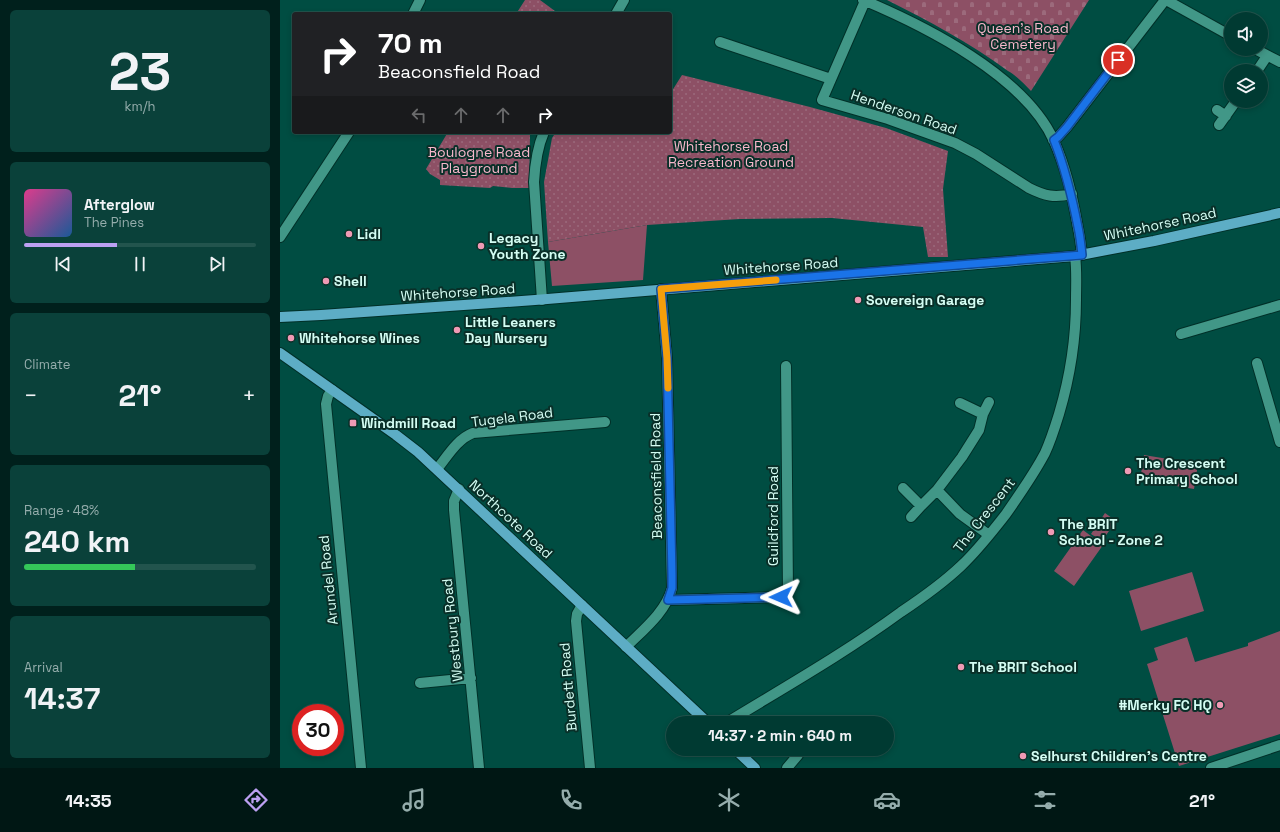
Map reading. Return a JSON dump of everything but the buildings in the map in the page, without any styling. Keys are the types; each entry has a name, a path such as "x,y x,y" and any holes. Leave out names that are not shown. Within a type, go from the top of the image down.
{"main road":[{"name":"Whitehorse Road","path":"280,317 394,311 542,300 1079,255 1160,240 1280,213"},
{"name":"Northcote Road","path":"280,353 396,435 437,469 700,716"},
{"path":"742,756 754,768"}],"street":[{"path":"414,12 420,0"},
{"path":"617,12 624,0"},
{"path":"1054,140 1067,127 1166,0 1224,32"},
{"name":"The Crescent","path":"737,716 877,630 940,584 977,550 1013,504 1045,452 1054,431 1064,397 1072,357 1076,326 1079,229 1072,194 1062,160 1054,140 1042,119 1003,78 967,54 918,25 864,1"},
{"name":"Henderson Road","path":"864,1 822,100 888,119 955,143 976,154 1038,193 1052,196 1072,194"},
{"path":"720,42 831,79"},
{"path":"1262,64 1267,56 1280,62"},
{"path":"1219,126 1231,108"},
{"path":"1217,110 1226,116"},
{"path":"280,237 348,134"},
{"path":"542,300 534,174 536,154 543,134"},
{"name":"Beaconsfield Road","path":"626,647 662,608 668,600 672,588 667,358 661,289"},
{"path":"1181,334 1280,305"},
{"path":"1257,363 1277,419 1280,442"},
{"name":"Guildford Road","path":"668,600 781,597 788,592 786,366"},
{"name":"Arundel Road","path":"332,390 328,396 326,404 361,768"},
{"path":"911,516 937,490 975,438 983,414 989,402"},
{"path":"960,403 983,414"},
{"name":"Tugela Road","path":"437,469 465,437 473,433 605,422"},
{"path":"903,488 921,506"},
{"name":"Westbury Road","path":"459,489 454,501 454,510 479,768"},
{"path":"937,490 960,514 989,536"},
{"name":"Burdett Road","path":"582,605 576,621 590,768"},
{"path":"420,683 471,678"},
{"path":"1211,768 1280,745"},
{"path":"787,768 797,756"}],"green space":[{"path":"525,0 540,0 556,12 517,12"},
{"name":"Queen's Road Cemetery","path":"887,0 1089,0 1031,91 1014,75 979,51 934,24"},
{"name":"Whitehorse Road Recreation Ground","path":"682,75 810,107 886,128 948,151 943,189 948,257 928,257 923,227 832,218 740,219 647,225 548,242 544,182 552,138 555,134 672,134 672,91"},
{"name":"Boulogne Road Playground","path":"447,134 531,134 529,188 493,186 490,188 440,185 440,180 430,174 426,169"},
{"path":"647,225 643,280 552,286 548,242"},
{"path":"1144,455 1198,464 1194,489 1140,480"},
{"path":"1105,513 1116,521 1102,541 1091,534"},
{"path":"1083,530 1103,545 1074,586 1054,571"},
{"path":"1192,572 1204,611 1141,631 1129,591"},
{"name":"#Merky FC HQ","path":"1280,631 1280,734 1179,766 1147,664 1158,660 1154,648 1187,637 1195,662 1248,646 1248,643"}],"slow traffic":[{"path":"668,388 661,289 776,280"}],"place":[{"name":"Lidl","path":"349,234"},
{"name":"Legacy Youth Zone","path":"481,246"},
{"name":"Shell","path":"326,281"},
{"name":"Sovereign Garage","path":"858,300"},
{"name":"Little Leaners Day Nursery","path":"457,330"},
{"name":"Whitehorse Wines","path":"291,338"},
{"name":"Windmill Road","path":"353,423"},
{"name":"The Crescent Primary School","path":"1128,471"},
{"name":"The BRIT School - Zone 2","path":"1051,532"},
{"name":"The BRIT School","path":"961,667"},
{"name":"#Merky FC HQ","path":"1220,705"},
{"name":"Selhurst Children's Centre","path":"1023,756"}],"route":[{"path":"781,597 668,600 672,588 672,575 667,358 661,289 1082,255 1079,229 1072,194 1062,160 1054,140 1067,127 1118,60"}]}
